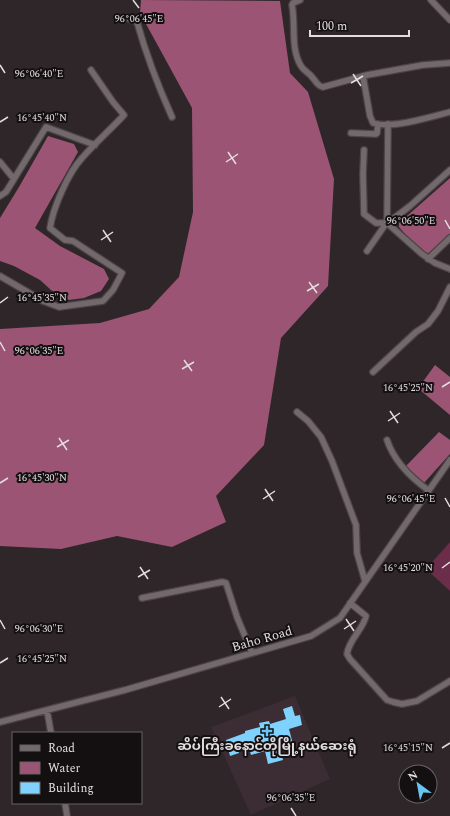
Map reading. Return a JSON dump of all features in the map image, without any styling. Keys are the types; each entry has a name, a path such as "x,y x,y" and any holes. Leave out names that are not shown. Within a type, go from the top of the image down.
{"street":[{"path":"300,0 292,5 294,14 293,28 297,56 304,70 312,76 317,84 323,87 363,76 450,63"},
{"path":"431,0 450,20"},
{"path":"125,17 137,22 158,85 172,117"},
{"path":"0,276 43,300 59,307 103,301 112,290 122,273 73,241 65,240 50,228 52,215 68,180 81,158 124,115 91,70"},
{"path":"363,76 373,123 388,124 450,112"},
{"path":"351,133 376,134 378,124"},
{"path":"387,223 388,124"},
{"path":"0,196 6,192 46,127 95,145"},
{"path":"364,150 364,214 376,223 387,223 428,259 450,269"},
{"path":"0,162 14,179"},
{"path":"367,251 387,223 410,206 450,170"},
{"path":"428,259 450,238"},
{"path":"373,372 394,352 428,324 438,311 450,287"},
{"path":"297,412 308,421 321,437 332,461 356,526 357,553 365,581"},
{"path":"387,440 391,451 403,467 428,490"},
{"name":"Baho Road","path":"0,722 125,690 310,636 340,618 450,460"},
{"path":"142,598 222,582 226,583 237,617 252,653"},
{"path":"350,603 366,616 363,624 350,643 347,656 387,700 402,704 411,704 450,681"},
{"path":"47,710 51,732"},
{"path":"65,804 67,816"}],"shaded area":[{"path":"450,542 450,591 426,569"},
{"path":"295,696 330,779 251,815 211,727"}],"water":[{"path":"141,0 280,1 290,73 308,92 334,179 328,286 281,338 264,445 216,496 226,522 172,547 117,536 61,549 0,546 0,329 100,323 149,309 179,277 193,212 192,108 140,13"},
{"path":"48,136 74,144 78,152 35,228 60,246 104,269 109,279 101,291 84,298 69,300 51,290 40,280 14,266 0,261 0,218"},
{"path":"450,178 450,234 434,250 426,254 422,254 399,227 399,223"},
{"path":"435,365 450,377 450,415 420,390 419,387"},
{"path":"439,432 450,440 450,454 424,483 419,480 406,466"}],"building":[{"path":"292,706 295,716 300,715 302,725 289,729 293,744 280,747 283,760 268,764 265,751 251,755 247,741 237,744 239,753 230,756 226,740 245,733 245,731 260,727 259,723 269,721 270,724 286,719 283,709"}],"place":[{"name":"ဆိပ်ကြီးခနောင်တိုမြို့နယ်ဆေးရုံ","path":"267,731"}]}
